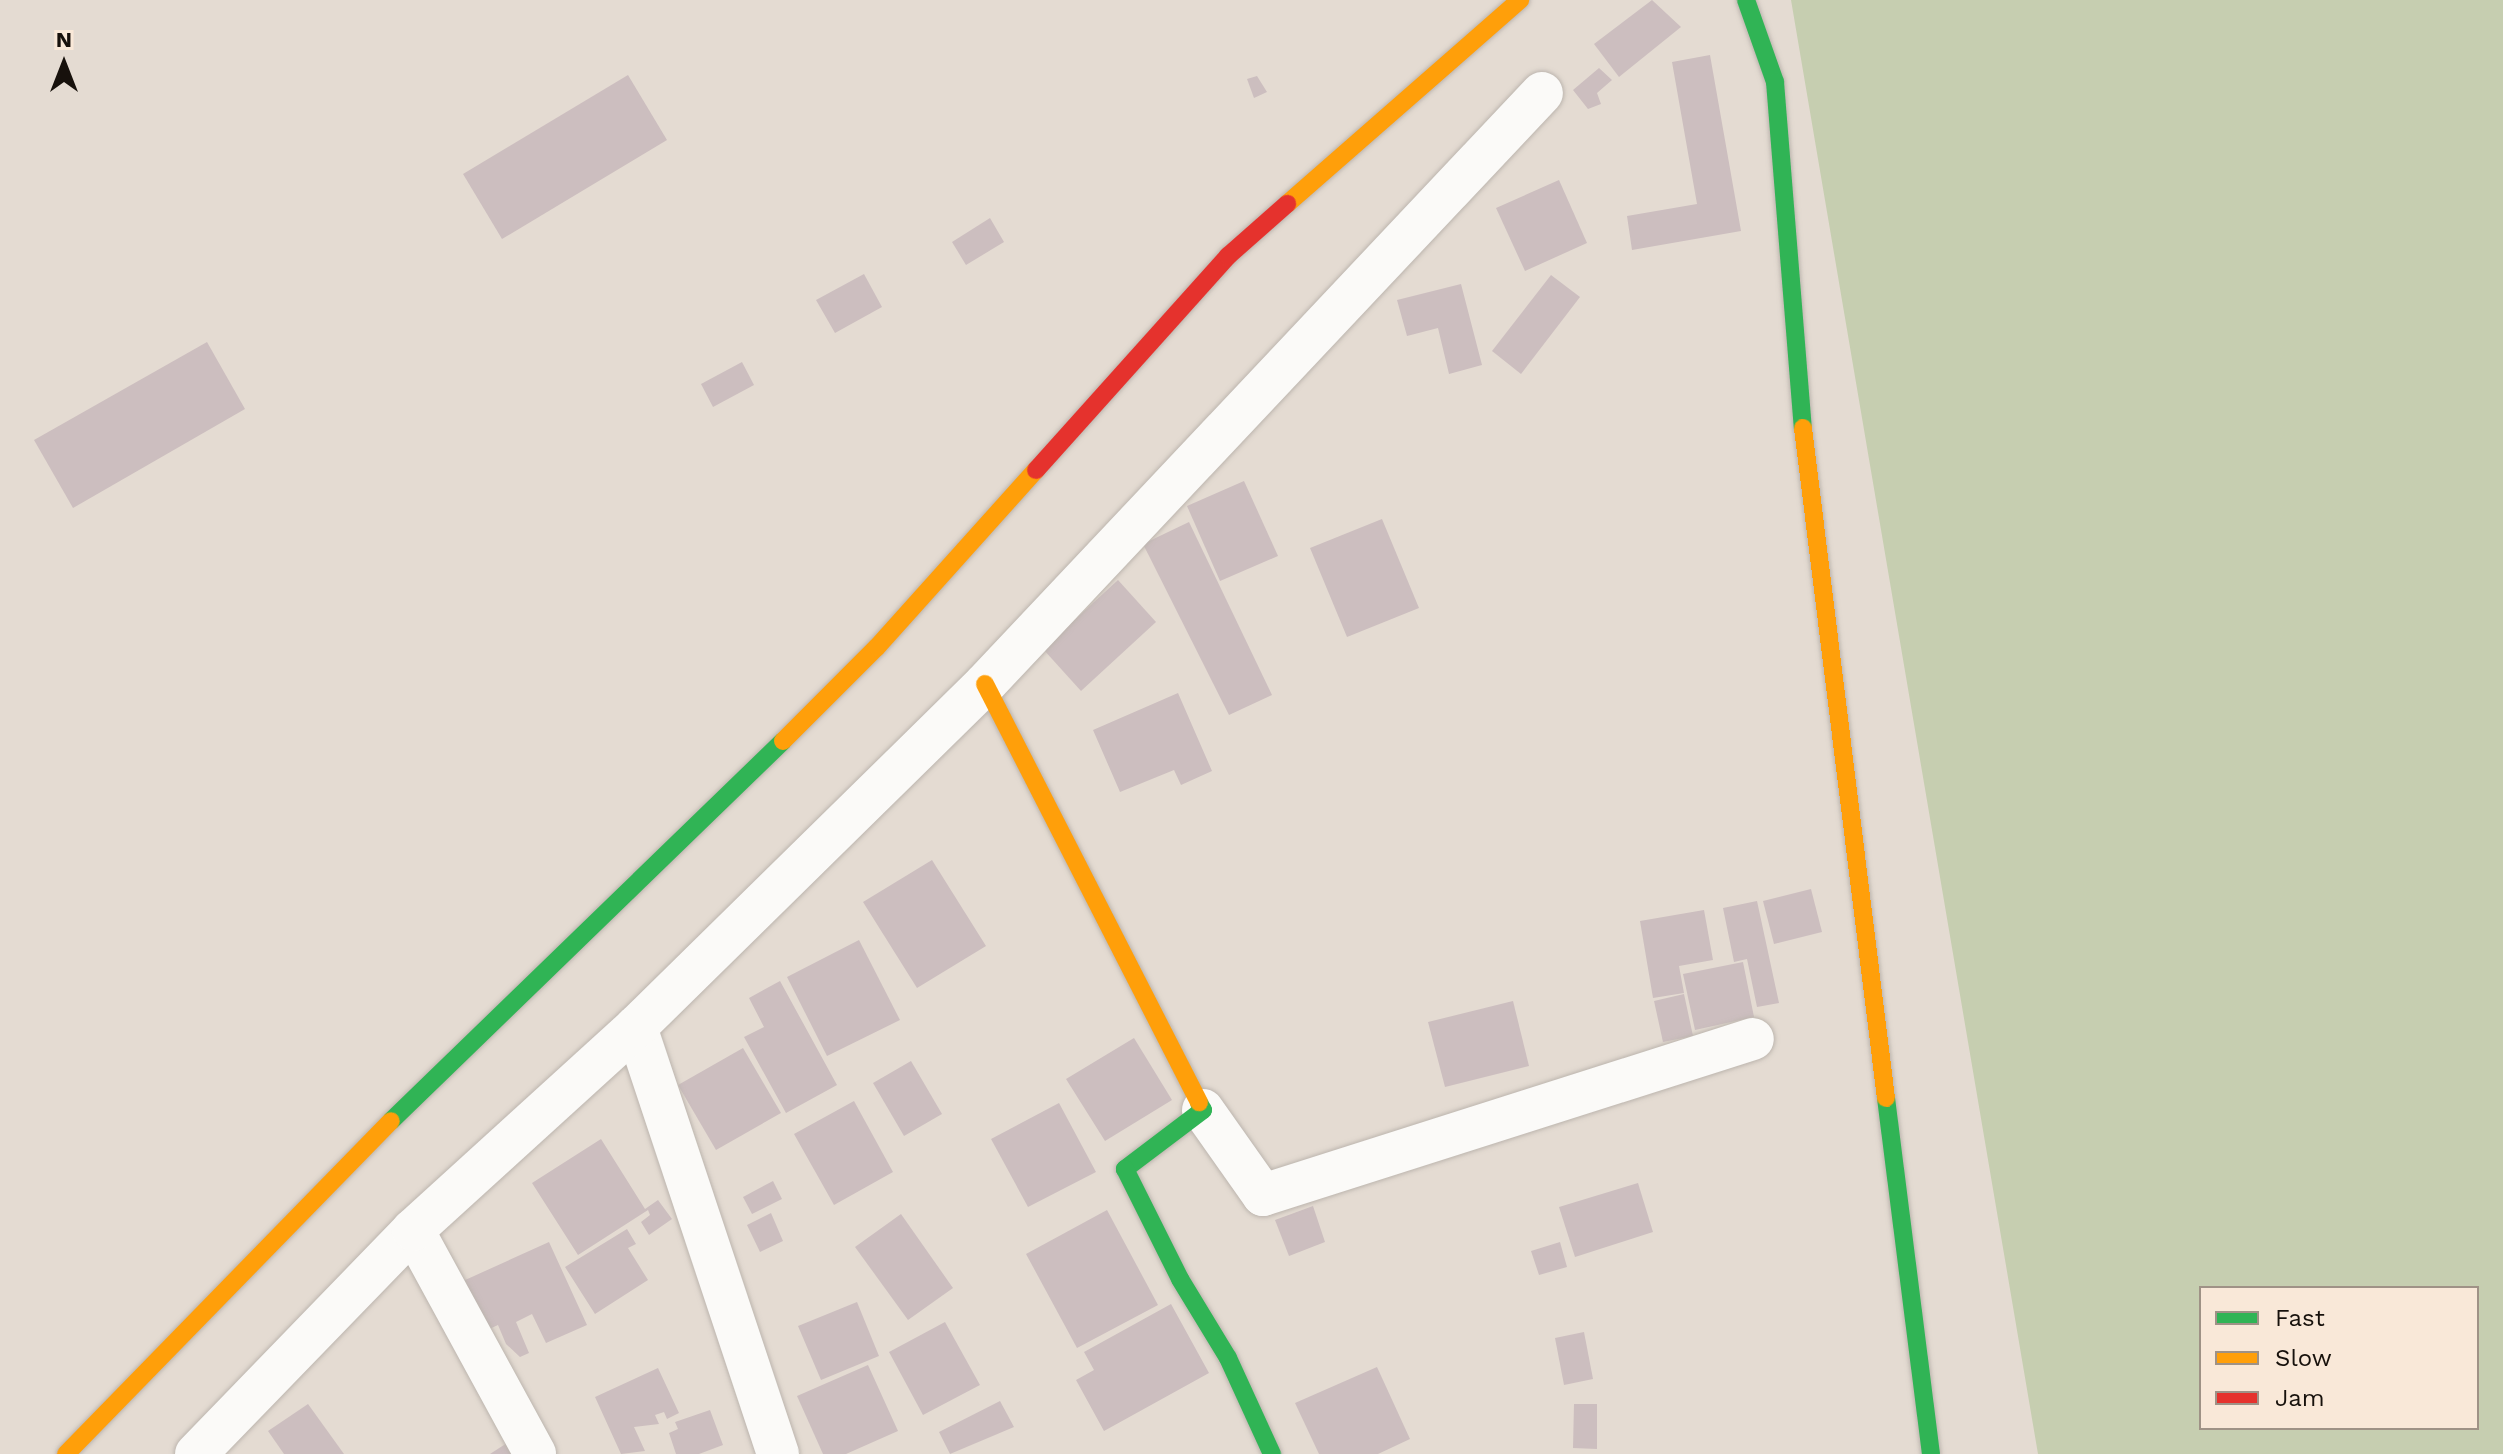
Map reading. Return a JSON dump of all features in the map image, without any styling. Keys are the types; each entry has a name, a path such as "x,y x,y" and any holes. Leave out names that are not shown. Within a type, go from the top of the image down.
{"street":[{"path":"66,1454 333,1177 693,832 877,647 1228,256 1520,0"},
{"path":"1746,0 1775,82 1809,498 1931,1454"},
{"path":"196,1454 413,1230 636,1027 985,684 1542,93"},
{"path":"985,684 1203,1110 1263,1195 1753,1039"},
{"path":"636,1027 778,1454"},
{"path":"1203,1110 1125,1169 1180,1279 1228,1358 1272,1454"},
{"path":"413,1230 535,1454"}],"green space":[{"path":"1791,0 2503,0 2503,1454 2038,1454"}],"building":[{"path":"1652,0 1681,27 1619,77 1594,44"},
{"path":"1710,55 1741,231 1632,250 1627,216 1697,204 1672,62"},
{"path":"1599,68 1612,80 1597,93 1601,104 1588,109 1573,90"},
{"path":"628,75 667,140 502,239 463,174"},
{"path":"1257,76 1267,92 1254,98 1247,79"},
{"path":"1559,180 1587,243 1525,271 1496,208"},
{"path":"990,218 1004,242 966,265 952,242"},
{"path":"864,274 882,307 835,333 816,300"},
{"path":"1551,275 1580,297 1521,374 1492,351"},
{"path":"1461,284 1482,365 1449,374 1438,328 1407,336 1397,300"},
{"path":"207,342 245,409 73,508 34,440"},
{"path":"742,362 754,385 713,407 701,384"},
{"path":"1244,481 1278,556 1220,581 1187,506"},
{"path":"1382,519 1419,608 1347,637 1310,548"},
{"path":"1189,522 1272,695 1229,715 1143,544"},
{"path":"1118,580 1156,622 1081,691 1043,649"},
{"path":"1178,693 1212,771 1181,785 1174,770 1120,792 1093,730"},
{"path":"932,860 986,946 917,988 863,902"},
{"path":"1811,889 1822,932 1774,944 1763,901"},
{"path":"1757,901 1779,1003 1757,1007 1747,959 1734,962 1723,908"},
{"path":"1704,910 1713,960 1679,966 1684,993 1653,998 1640,921"},
{"path":"859,940 900,1020 827,1056 787,977"},
{"path":"1743,962 1754,1017 1695,1030 1683,974"},
{"path":"780,981 837,1085 786,1113 744,1037 764,1027 749,998"},
{"path":"1684,994 1693,1036 1663,1042 1654,1001"},
{"path":"1513,1001 1529,1066 1445,1087 1428,1022"},
{"path":"1134,1038 1172,1100 1105,1141 1066,1079"},
{"path":"743,1048 781,1113 716,1150 678,1085"},
{"path":"911,1061 942,1114 904,1136 873,1083"},
{"path":"854,1101 893,1172 834,1205 794,1134"},
{"path":"1059,1103 1096,1172 1028,1207 991,1139"},
{"path":"601,1139 645,1209 658,1200 672,1219 649,1235 641,1222 650,1215 648,1210 578,1255 532,1183"},
{"path":"773,1181 782,1199 752,1214 743,1197"},
{"path":"1638,1183 1653,1232 1575,1257 1559,1207"},
{"path":"1313,1206 1325,1242 1289,1256 1275,1220"},
{"path":"1107,1210 1158,1305 1077,1348 1026,1254"},
{"path":"771,1213 783,1241 760,1252 747,1225"},
{"path":"901,1214 953,1288 908,1320 855,1247"},
{"path":"627,1229 636,1244 628,1248 648,1280 595,1314 565,1267"},
{"path":"549,1242 587,1325 546,1343 532,1314 516,1322 529,1353 520,1357 506,1344 498,1325 485,1331 463,1281"},
{"path":"1560,1242 1567,1267 1539,1275 1531,1251"},
{"path":"857,1302 879,1356 821,1380 798,1326"},
{"path":"1171,1304 1209,1373 1104,1431 1076,1380 1094,1370 1084,1352"},
{"path":"945,1322 980,1385 923,1415 889,1352"},
{"path":"1584,1332 1593,1379 1564,1385 1555,1338"},
{"path":"868,1365 898,1431 846,1454 823,1454 797,1396"},
{"path":"1377,1367 1410,1439 1378,1454 1319,1454 1295,1403"},
{"path":"658,1368 679,1413 667,1419 664,1412 655,1415 659,1424 634,1427 645,1451 621,1454 595,1397"},
{"path":"1000,1401 1014,1427 950,1454 939,1432"},
{"path":"308,1404 344,1454 284,1454 268,1431"},
{"path":"1574,1404 1597,1404 1597,1449 1573,1448"},
{"path":"710,1410 723,1445 699,1454 676,1454 669,1433 678,1429 675,1422"},
{"path":"507,1443 515,1454 490,1454"}],"traffic: fast":[{"path":"1746,0 1775,82 1803,428"},
{"path":"391,1121 783,741"},
{"path":"1886,1098 1931,1454"},
{"path":"1199,1103 1203,1110 1125,1169 1180,1279 1228,1358 1272,1454"}],"traffic: slow":[{"path":"1287,204 1520,0"},
{"path":"1803,428 1886,1098"},
{"path":"783,741 877,647 1036,470"},
{"path":"985,684 1199,1103"},
{"path":"66,1454 391,1121"}],"traffic: jam":[{"path":"1036,470 1228,256 1287,204"}]}
